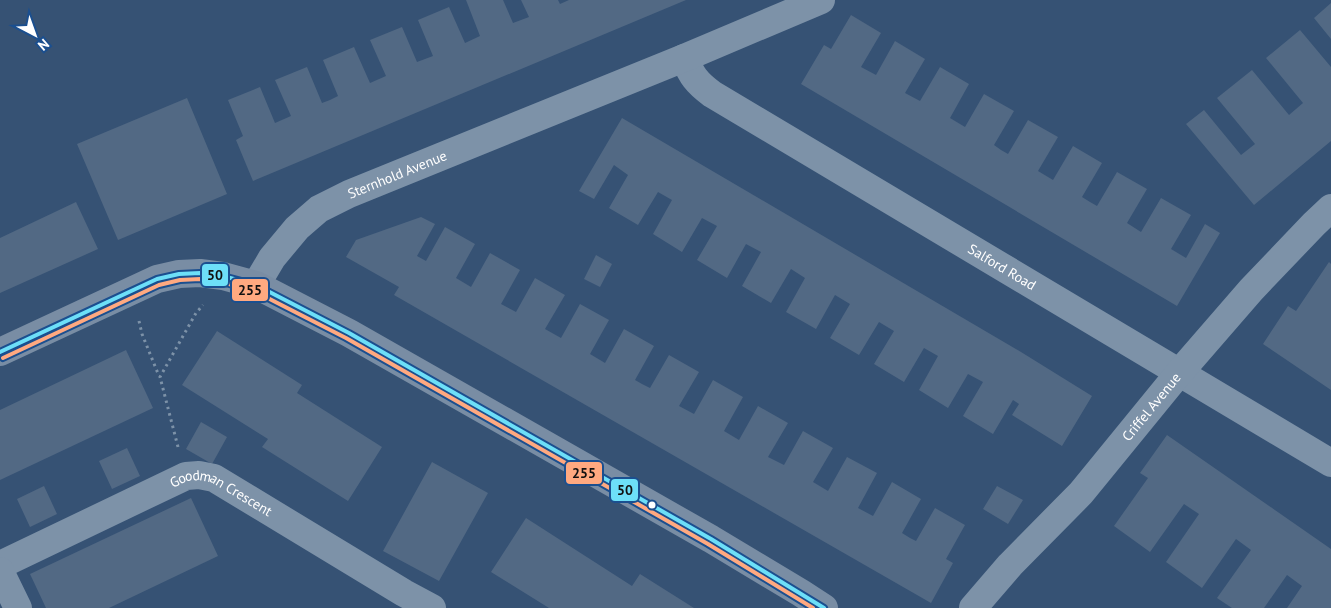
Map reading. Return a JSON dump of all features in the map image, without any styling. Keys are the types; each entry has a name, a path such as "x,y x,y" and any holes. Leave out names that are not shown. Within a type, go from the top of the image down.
{"main road":[{"path":"0,352 157,280 179,274 200,273 256,284 348,333 702,534 824,608"}],"street":[{"name":"Sternhold Avenue","path":"256,284 272,258 297,228 319,210 349,194 684,58 821,0"},
{"name":"Salford Road","path":"684,58 691,74 700,86 712,94 1331,463"},
{"name":"Criffel Avenue","path":"974,608 1010,565 1081,493 1179,373 1251,290 1331,208"},
{"name":"Goodman Crescent","path":"0,565 186,476 199,475 214,478 400,600 432,608"},
{"path":"0,571 18,608"}],"path":[{"path":"160,376 196,313 223,276"},
{"path":"132,291 142,334 160,376 186,476"}],"building":[{"path":"466,0 503,0 513,23 529,17 521,0 558,0 560,4 569,0 686,0 253,181 236,140 243,136 228,100 260,87 275,123 291,116 275,80 307,67 322,103 330,100 338,96 323,60 354,47 370,83 386,76 370,40 402,27 417,62 433,56 418,20 449,7 465,43 480,36"},
{"path":"1331,3 1331,39 1314,18"},
{"path":"851,15 881,33 861,67 876,75 895,41 925,59 905,93 920,101 940,67 969,84 950,118 965,127 984,94 1014,111 994,145 1001,150 1008,154 1028,120 1058,137 1038,171 1053,180 1073,146 1102,163 1082,197 1090,202 1097,206 1117,172 1147,189 1127,223 1141,232 1161,198 1191,215 1171,249 1186,258 1205,224 1220,233 1177,306 801,84 824,45 831,49"},
{"path":"1300,30 1331,67 1331,141 1254,205 1186,124 1204,110 1241,155 1255,144 1217,98 1252,70 1289,115 1303,103 1266,58"},
{"path":"187,98 227,194 118,240 77,144"},
{"path":"622,118 1021,352 1092,396 1062,446 1012,415 1019,404 1013,400 993,434 963,416 983,382 968,374 948,408 919,390 938,356 924,348 904,382 874,364 894,331 879,322 859,355 830,338 850,304 835,295 816,329 786,312 805,278 791,269 771,303 742,286 761,252 746,244 727,278 697,260 717,226 702,218 682,252 653,234 672,200 658,192 638,225 609,208 628,175 614,165 594,199 579,191"},
{"path":"76,202 98,249 0,293 0,238"},
{"path":"421,217 435,224 417,256 426,261 445,227 475,244 456,278 471,287 490,253 520,270 501,304 516,312 535,278 565,295 545,329 561,338 580,304 609,320 590,354 605,363 624,329 654,346 635,380 642,384 650,388 669,355 699,372 679,406 694,414 713,380 743,397 724,431 739,440 758,406 788,423 768,457 784,465 803,431 833,448 813,482 828,491 847,457 877,473 858,508 873,516 892,482 921,499 902,533 910,538 916,541 935,508 965,525 946,559 953,563 931,603 394,295 399,287 346,257 356,240"},
{"path":"596,255 612,264 600,287 584,279"},
{"path":"1329,262 1331,264 1331,390 1263,344 1288,306 1296,311"},
{"path":"217,331 302,385 297,393 382,447 348,501 262,447 268,439 182,385"},
{"path":"126,350 153,408 0,480 0,410"},
{"path":"201,422 227,437 212,464 186,449"},
{"path":"1167,435 1331,549 1331,608 1287,608 1302,586 1287,575 1264,608 1232,608 1217,598 1251,550 1236,539 1202,588 1166,562 1199,514 1184,504 1150,552 1114,526 1148,478 1140,473"},
{"path":"127,448 140,476 112,489 99,461"},
{"path":"432,462 488,493 439,581 383,551"},
{"path":"44,486 57,514 30,527 17,499"},
{"path":"997,486 1023,500 1008,524 983,509"},
{"path":"191,498 218,556 109,608 46,608 30,574"},
{"path":"526,518 632,586 640,574 694,608 549,608 491,572"}],"transit line":[{"name":"50","path":"0,352 157,279 179,274 200,273 223,276 256,285 349,333 711,539 824,608"},
{"name":"255","path":"3,358 159,285 180,280 200,279 222,282 254,291 346,338 708,544 813,608"}]}
